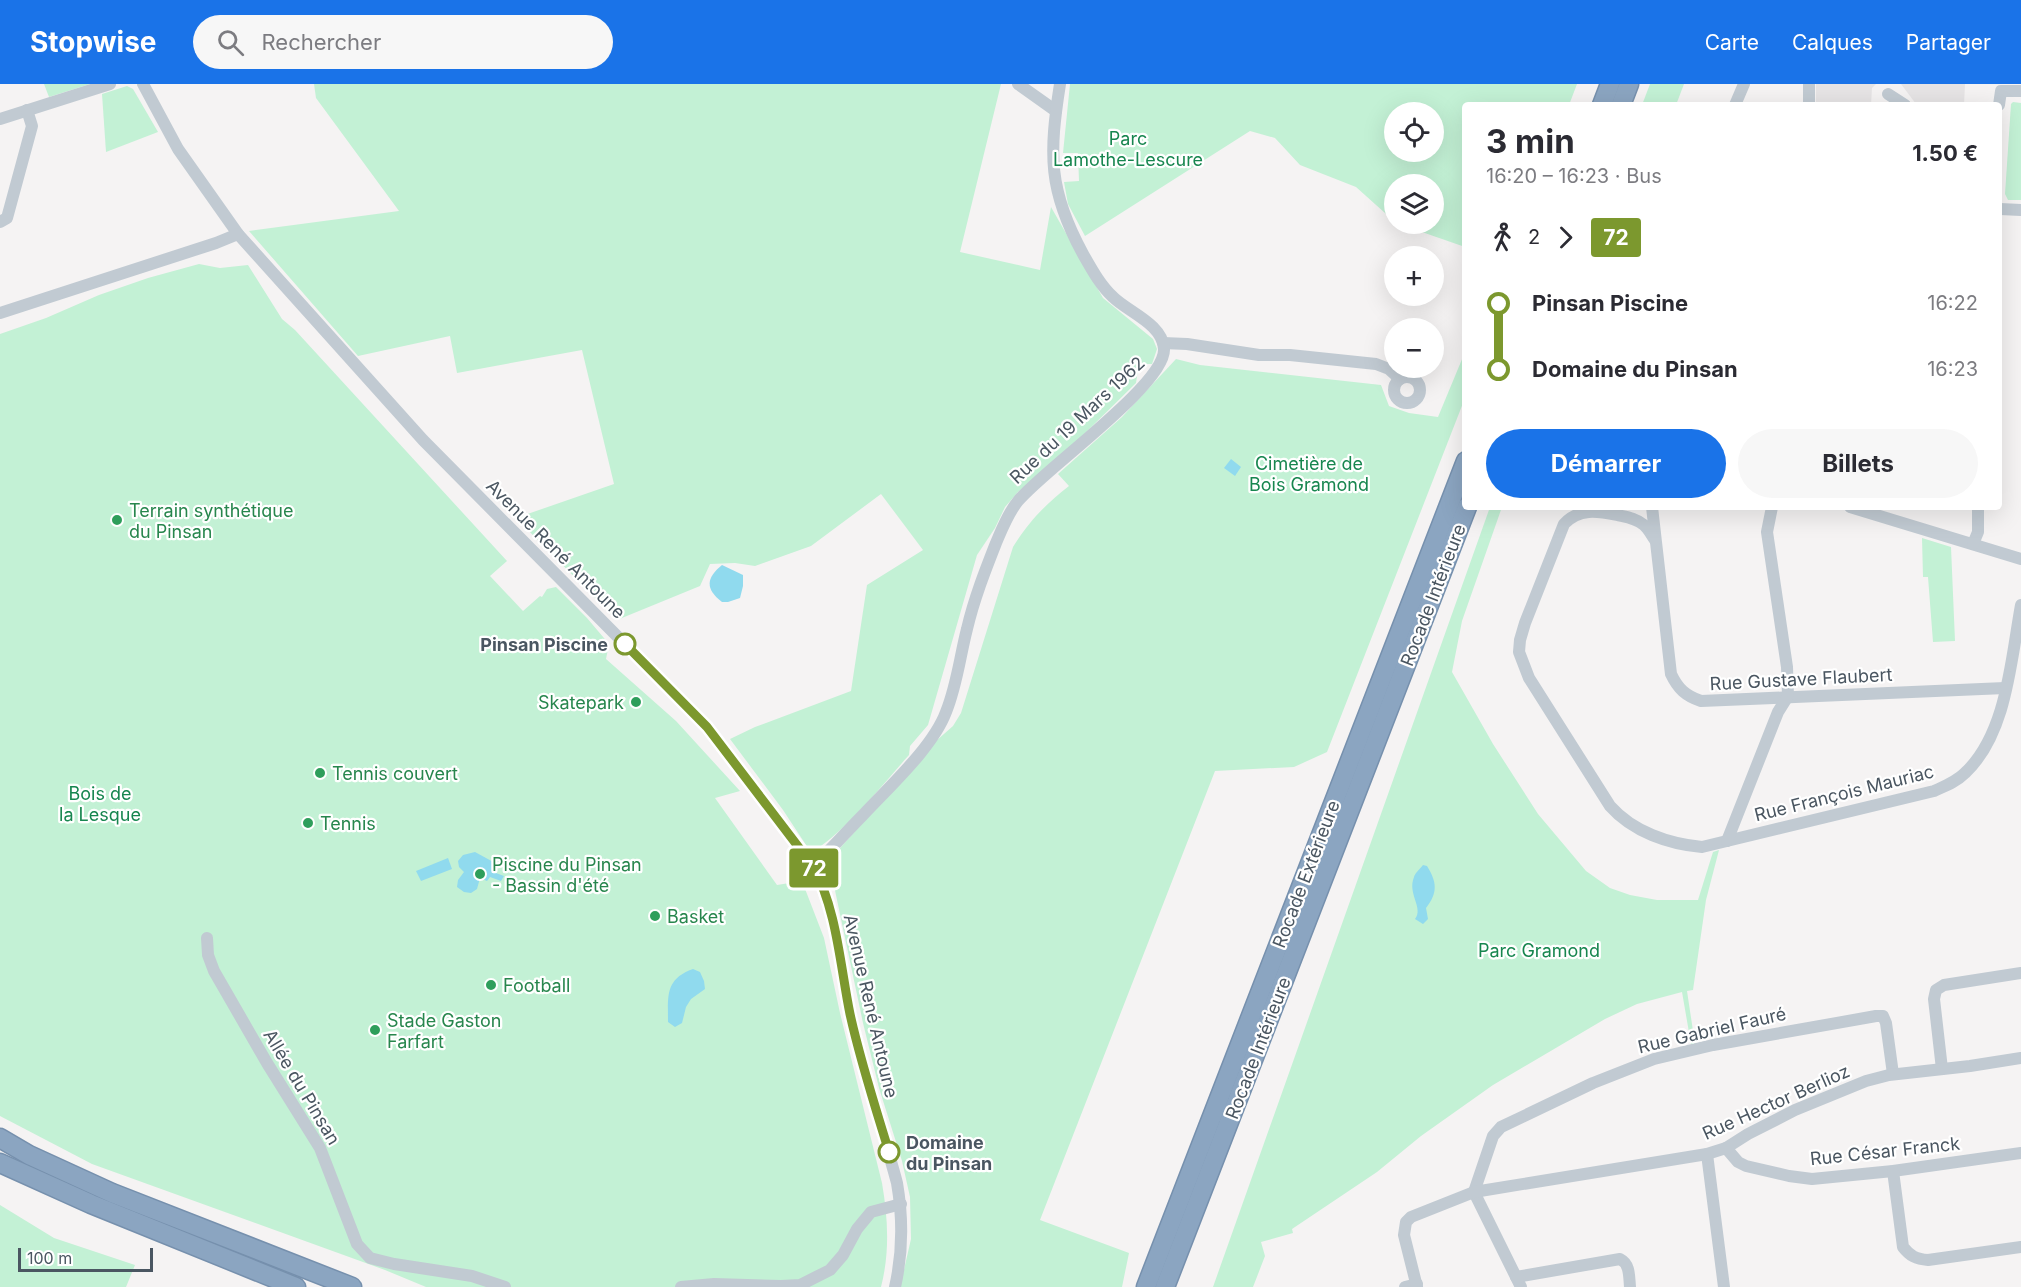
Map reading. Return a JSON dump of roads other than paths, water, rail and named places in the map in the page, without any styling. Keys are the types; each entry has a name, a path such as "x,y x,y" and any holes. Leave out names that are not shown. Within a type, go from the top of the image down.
{"highway":[{"path":"1603,102 1610,84"},
{"path":"1622,102 1629,84"},
{"name":"Rocade Extérieure","path":"1146,1287 1462,471"},
{"name":"Rocade Intérieure","path":"1165,1287 1466,510"},
{"path":"0,1138 29,1155 112,1193 352,1287"},
{"path":"0,1162 91,1204 296,1287"},
{"path":"1134,1287 1162,1219 1181,1200"}],"street":[{"path":"0,120 110,84"},
{"name":"Avenue René Antoune","path":"143,84 178,149 238,234 423,440 696,714 813,866 821,880 831,913 853,1026 901,1204 902,1242 895,1287"},
{"path":"1018,84 1056,111"},
{"path":"1060,84 1056,111 1054,177 1059,203 1086,258 1106,290 1159,333 1163,343 1187,344 1259,355 1290,355 1376,364 1389,369 1400,379"},
{"path":"1736,102 1744,84"},
{"path":"1809,84 1809,102"},
{"path":"1999,102 2001,91 2021,91"},
{"path":"1888,94 1900,102"},
{"path":"0,222 7,218 32,126 27,110"},
{"path":"2002,209 2021,210"},
{"path":"0,313 238,234"},
{"name":"Rue du 19 Mars 1962","path":"813,866 903,772 926,744 945,715 978,588 1013,507 1029,489 1080,447 1157,370 1164,356 1163,343"},
{"name":"Rue François Mauriac","path":"1654,540 1641,522 1631,518 1596,510 1574,515 1568,519 1525,623 1519,652 1529,678 1610,806 1619,816 1643,831 1685,846 1702,847 1934,791 1951,784 1965,773 1985,746 2000,713 2021,605"},
{"name":"Rue Gustave Flaubert","path":"1652,510 1671,674 1683,693 1701,701 2005,688"},
{"path":"1727,841 1778,712 1788,696 1787,668 1767,532 1771,510"},
{"path":"1860,510 2021,559"},
{"path":"1973,544 1978,531 1978,510"},
{"name":"Allée du Pinsan","path":"207,938 208,955 214,971 320,1149 357,1244 370,1258 472,1276 505,1287"},
{"path":"1942,1069 1934,999 1936,990 1944,986 2021,974"},
{"name":"Rue Gabriel Fauré","path":"1474,1192 1493,1136 1501,1127 1593,1083 1654,1059 1724,1043 1883,1016 1893,1074"},
{"name":"Rue Hector Berlioz","path":"1413,1286 1404,1235 1406,1222 1411,1217 1474,1192 1707,1154 1726,1148 1795,1110 1866,1081 1893,1074 2021,1058"},
{"name":"Rue César Franck","path":"1726,1148 1738,1162 1746,1166 1812,1179 1893,1171 2021,1152"},
{"path":"1707,1154 1724,1287"},
{"path":"1893,1171 1903,1247 1908,1254 1917,1259 1928,1260 2021,1247"},
{"path":"1474,1192 1518,1282 1620,1259 1628,1267 1630,1287"},
{"path":"681,1287 714,1284 800,1285 830,1270 843,1255 857,1229 871,1212 901,1204"}],"water":[{"path":"1231,459 1241,467 1235,476 1224,468"},
{"path":"722,565 743,575 740,598 722,602 710,588 710,579"},
{"name":"Piscine du Pinsan - Bassin d'été","path":"475,852 497,864 493,872 504,876 501,881 490,877 487,881 480,878 477,889 471,893 464,892 457,887 458,880 464,872 459,867 458,861 463,855"},
{"path":"448,858 452,869 421,881 416,871"},
{"path":"1423,865 1427,866 1435,887 1433,897 1426,908 1428,919 1423,924 1415,919 1418,910 1412,883 1415,874"},
{"path":"693,969 700,972 705,989 691,999 686,1007 682,1023 675,1027 668,1022 670,990 677,978"}],"place":[{"name":"Terrain synthétique du Pinsan","path":"117,520"},
{"name":"Pinsan Piscine","path":"625,644"},
{"name":"Skatepark","path":"636,702"},
{"name":"Tennis couvert","path":"320,773"},
{"name":"Tennis","path":"308,823"},
{"name":"Piscine du Pinsan - Bassin d'été","path":"480,874"},
{"name":"Basket","path":"655,916"},
{"name":"Football","path":"491,985"},
{"name":"Stade Gaston Farfart","path":"375,1030"},
{"name":"Domaine du Pinsan","path":"889,1152"}],"park label":[{"name":"Parc Lamothe-Lescure","path":"1128,148"},
{"name":"Cimetière de Bois Gramond","path":"1309,473"},
{"name":"Bois de la Lesque","path":"100,803"},
{"name":"Parc Gramond","path":"1539,950"}]}
